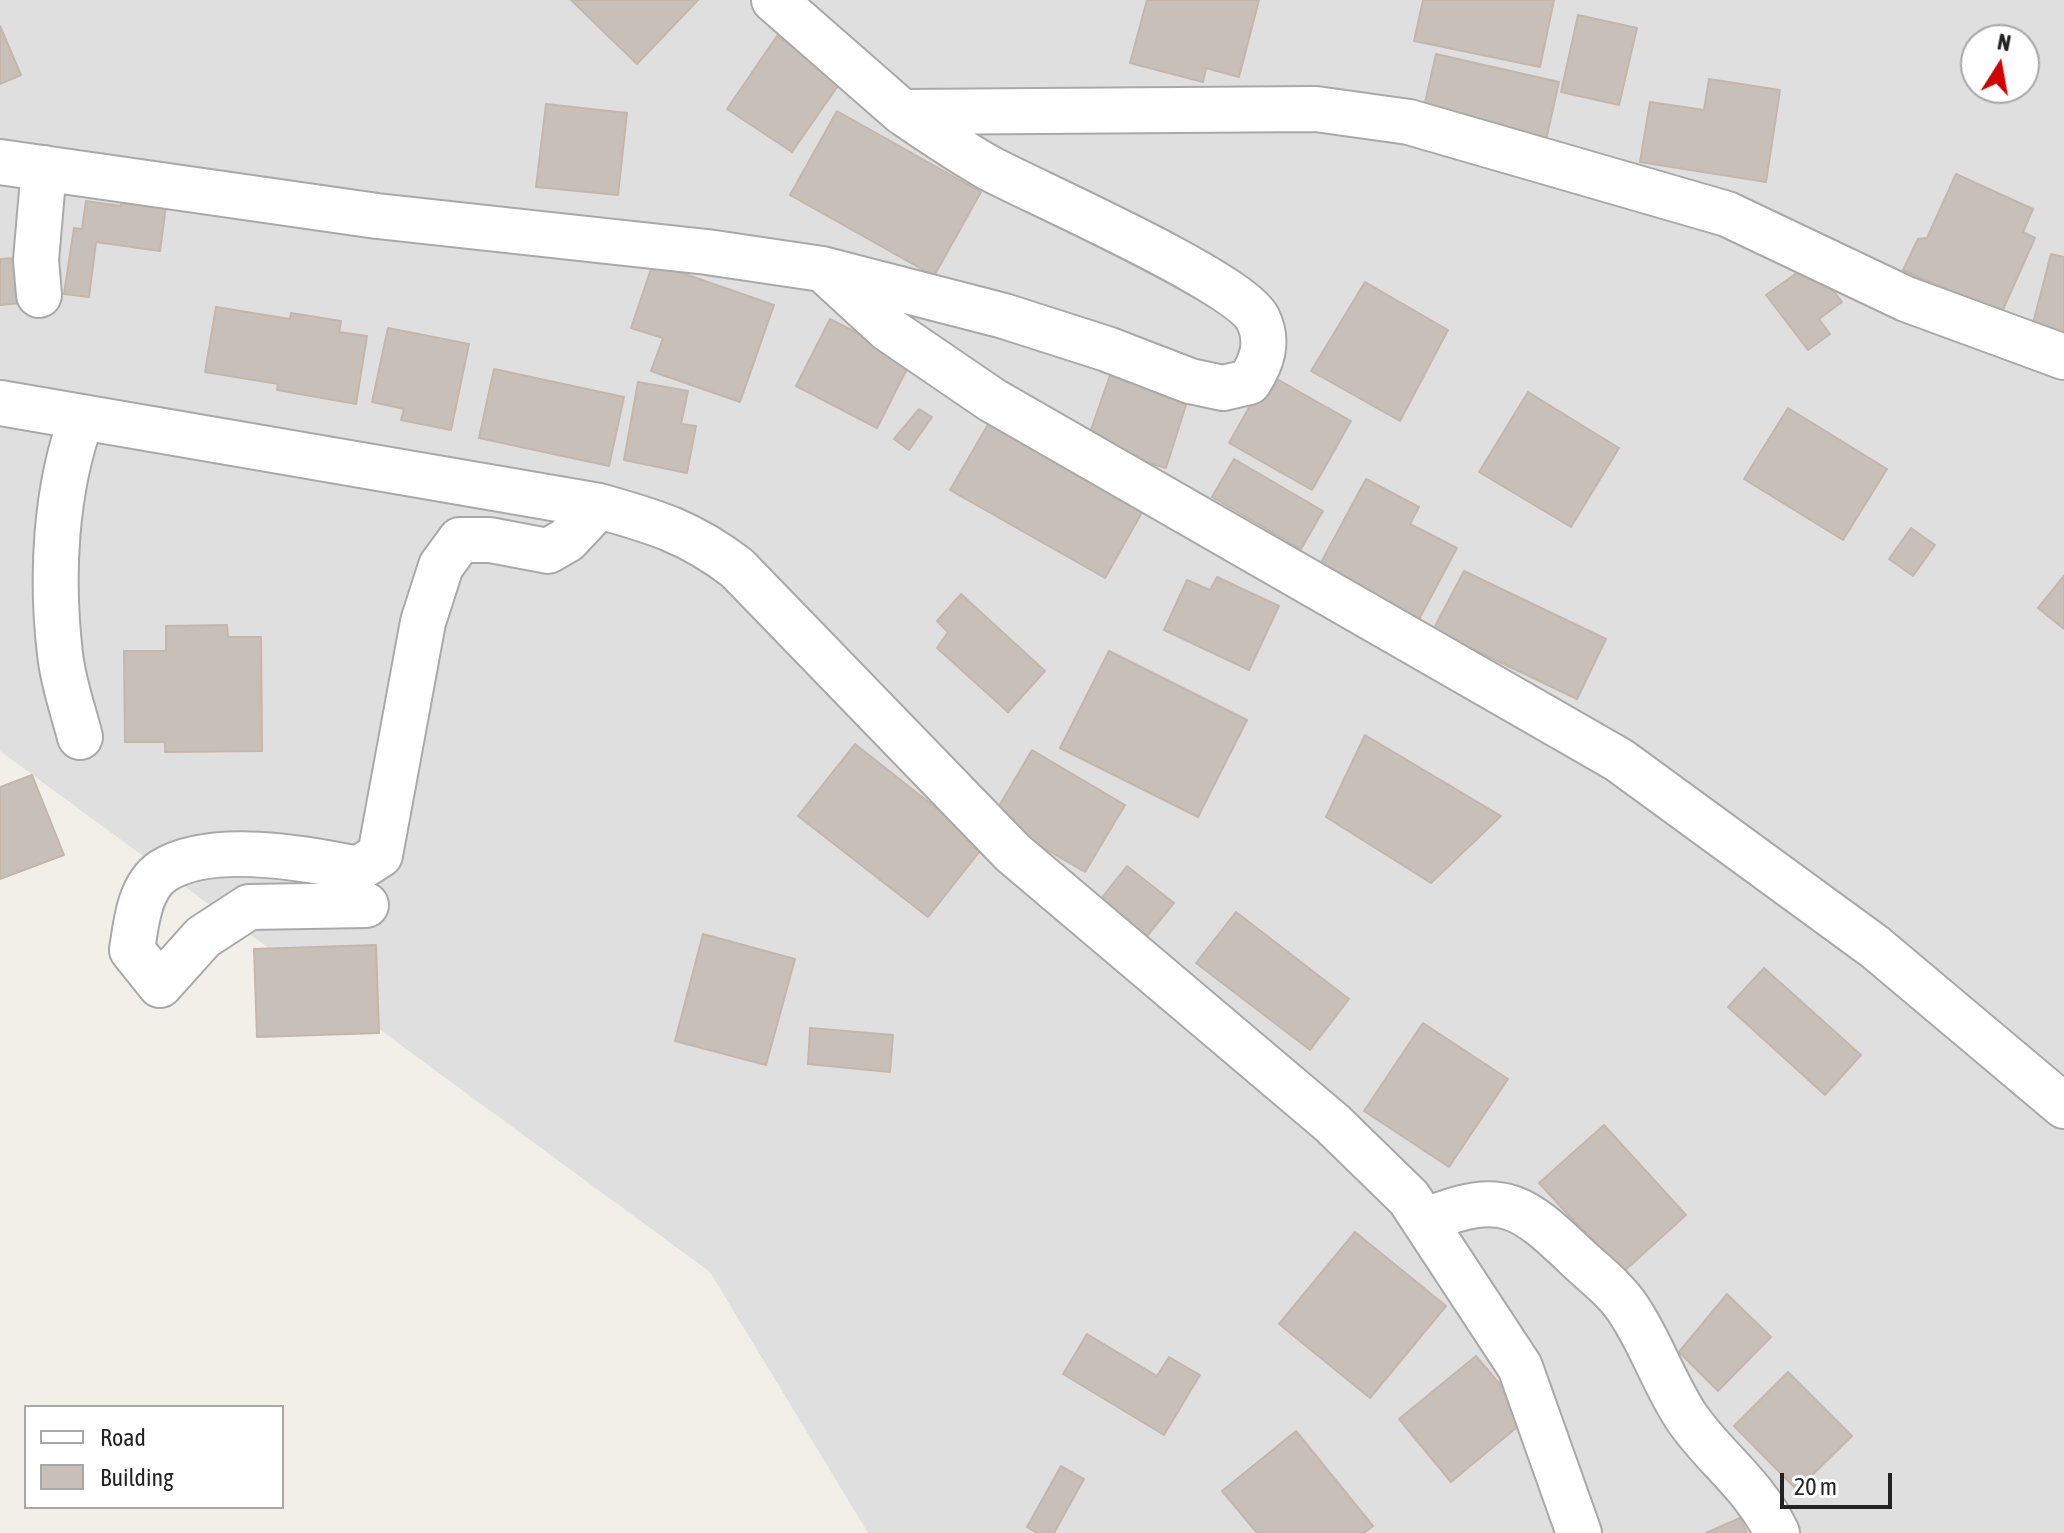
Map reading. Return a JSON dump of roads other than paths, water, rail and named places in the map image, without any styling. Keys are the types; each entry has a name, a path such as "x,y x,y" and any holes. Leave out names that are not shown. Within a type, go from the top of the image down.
{"street":[{"path":"0,162 377,216 707,252 822,269 1004,316 1201,383 1223,388 1249,382 1261,363 1264,342 1257,317 1219,285 987,167 902,112 774,0"},
{"path":"902,112 1316,109 1409,122 1727,214 1906,299 2064,357"},
{"path":"39,295 36,260 44,168"},
{"path":"822,269 888,329 992,400 1619,760 1875,947 2064,1106"},
{"path":"0,403 599,506 663,524 703,542 737,568 1013,853 1332,1123 1427,1220 1520,1367 1579,1533"},
{"path":"80,737 60,656 58,571 69,453 82,417"},
{"path":"366,905 249,907 203,937 160,985 132,950 141,901 162,872 192,861 252,853 300,857 358,869 380,855 423,622 441,566 460,540 490,540 548,551 567,540 599,506"},
{"path":"1427,1220 1464,1206 1489,1203 1511,1207 1540,1223 1619,1297 1684,1413 1700,1436 1749,1486 1777,1533"}]}
